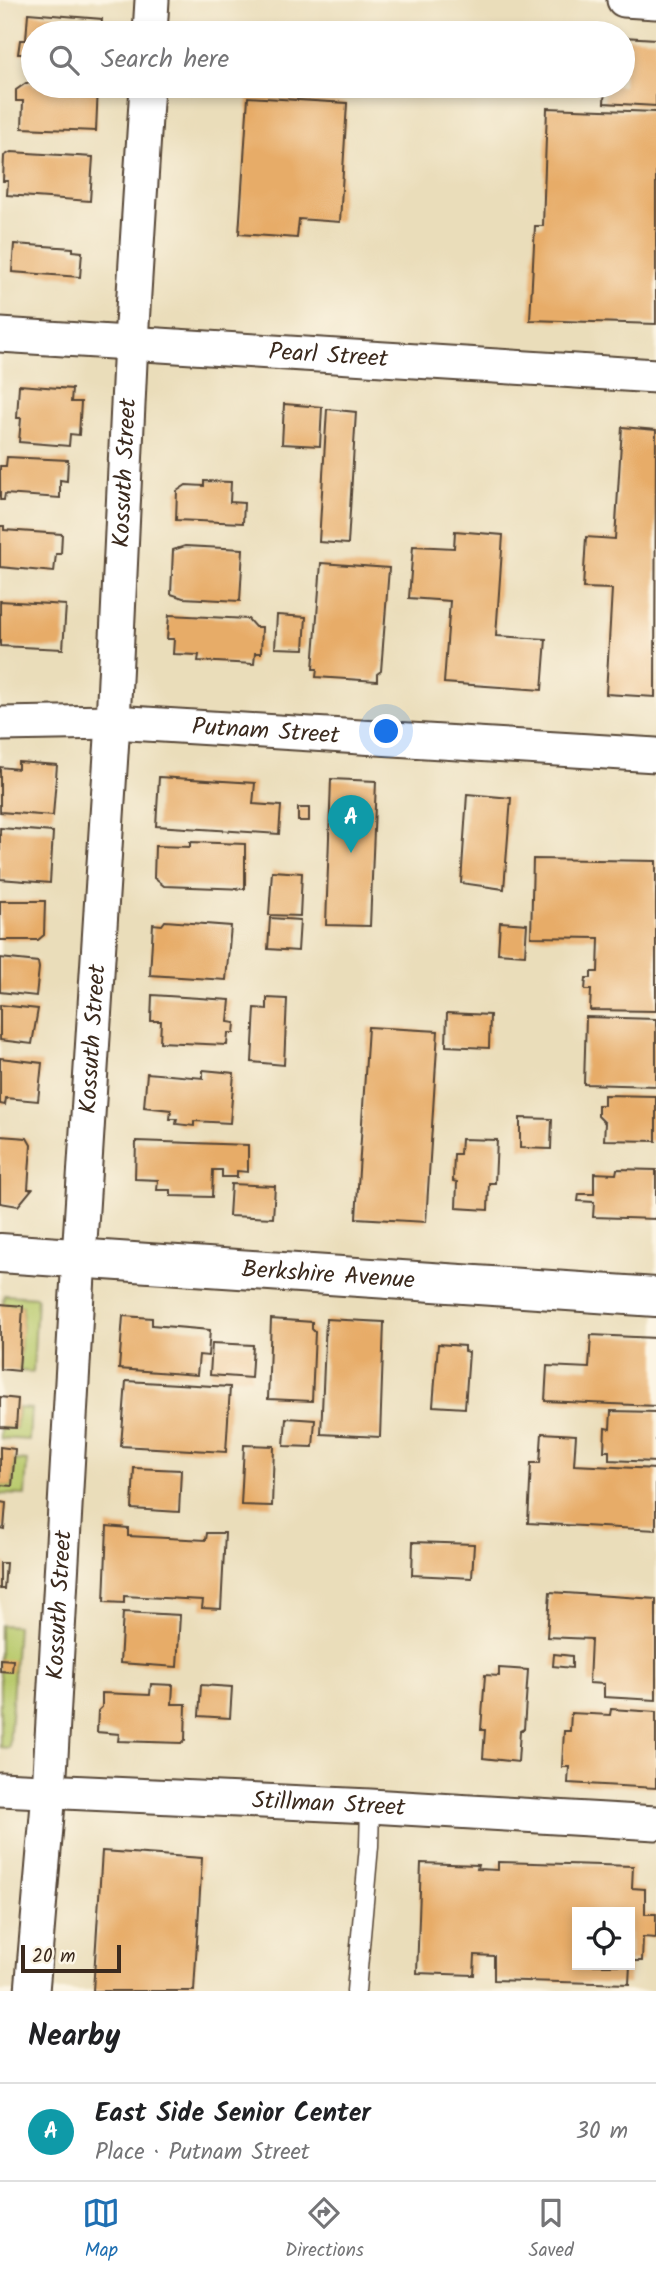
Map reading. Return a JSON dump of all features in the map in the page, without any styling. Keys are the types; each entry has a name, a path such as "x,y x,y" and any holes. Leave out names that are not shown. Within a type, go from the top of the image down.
{"street":[{"path":"151,21 152,0"},
{"path":"624,0 656,2"},
{"name":"Kossuth Street","path":"32,1991 49,1792 79,1257 114,722 131,341 146,98"},
{"name":"Pearl Street","path":"0,335 131,341 656,376"},
{"name":"Putnam Street","path":"0,724 114,722 656,755"},
{"name":"Berkshire Avenue","path":"0,1253 656,1297"},
{"name":"Stillman Street","path":"0,1789 370,1805 656,1822"}],"lane":[{"path":"356,1991 370,1805"}],"green space":[{"path":"4,1295 37,1297 33,1372 19,1371 23,1306 3,1305"},
{"path":"18,1408 31,1409 29,1440 0,1438 0,1427 16,1428"},
{"path":"14,1460 27,1461 25,1495 0,1494 0,1485 12,1486"},
{"path":"0,1625 17,1626 9,1748 0,1747"}],"building":[{"path":"28,13 102,19 102,21 27,21"},
{"path":"635,38 656,39 656,106 604,103 604,98 635,98"},
{"path":"21,86 21,98 97,98 96,131 22,128 23,101 16,101 16,90"},
{"path":"248,98 347,103 340,222 299,219 297,238 239,234"},
{"path":"547,108 656,112 656,324 530,320 535,226 543,226"},
{"path":"11,152 93,157 90,201 7,195 8,181 3,181 4,156"},
{"path":"14,244 73,248 73,251 82,252 80,277 12,272"},
{"path":"19,385 72,389 71,402 81,402 79,435 70,434 69,446 19,442"},
{"path":"284,404 322,407 320,446 282,444"},
{"path":"327,409 356,412 348,544 319,542"},
{"path":"622,427 656,430 655,697 606,694 612,589 583,588 586,537 615,539"},
{"path":"7,457 68,460 67,481 60,480 60,498 5,494 4,500 0,500 0,466 6,466"},
{"path":"204,481 231,482 230,502 244,503 243,523 176,520 177,491 186,485 204,486"},
{"path":"0,526 4,526 4,530 62,534 61,554 56,554 54,572 0,567"},
{"path":"455,531 503,535 496,636 546,639 542,690 444,683 450,601 409,598 413,546 454,548"},
{"path":"185,546 243,549 240,601 183,598 171,594 173,550"},
{"path":"321,563 389,568 381,671 377,674 377,681 316,677 317,669 313,669"},
{"path":"0,601 66,605 63,649 0,646"},
{"path":"169,615 248,619 255,627 262,627 261,653 255,653 254,664 198,661 199,655 173,654 174,639 167,639"},
{"path":"277,615 306,617 304,649 275,648"},
{"path":"18,762 57,765 53,816 0,812 0,767 18,769"},
{"path":"159,777 255,783 253,804 281,806 279,834 156,826"},
{"path":"331,779 376,781 370,926 326,925"},
{"path":"467,794 511,798 504,889 461,883"},
{"path":"298,808 309,808 309,821 298,821"},
{"path":"0,828 53,832 50,883 0,879"},
{"path":"190,842 245,844 245,889 164,886 154,878 155,846 190,847"},
{"path":"533,859 656,861 656,1011 590,1010 591,990 585,990 586,978 591,978 591,972 598,972 599,938 531,937"},
{"path":"272,871 302,873 300,916 269,915"},
{"path":"0,901 45,901 44,935 38,940 0,940"},
{"path":"270,918 300,920 298,951 268,949"},
{"path":"165,921 231,926 226,980 150,975 153,924 162,925"},
{"path":"500,922 527,924 525,955 498,953"},
{"path":"0,958 38,962 36,996 0,992"},
{"path":"152,995 230,1000 228,1022 235,1023 234,1033 228,1033 227,1045 160,1042 161,1021 151,1021"},
{"path":"267,998 287,999 284,1065 252,1062 255,1008 267,1009"},
{"path":"0,1005 38,1009 32,1044 0,1040"},
{"path":"447,1013 490,1015 489,1048 446,1046"},
{"path":"586,1017 656,1019 656,1086 584,1084"},
{"path":"368,1027 438,1031 426,1222 356,1218"},
{"path":"0,1058 42,1063 38,1101 6,1098 5,1105 0,1104"},
{"path":"203,1070 234,1073 230,1123 194,1121 194,1126 176,1124 177,1119 170,1119 171,1110 144,1107 147,1073 203,1078"},
{"path":"604,1095 656,1096 656,1141 604,1140 605,1123 598,1116 598,1105 604,1105"},
{"path":"520,1118 552,1119 551,1149 520,1148"},
{"path":"0,1136 27,1138 31,1145 28,1189 32,1189 18,1206 0,1203"},
{"path":"461,1139 497,1140 495,1183 489,1183 488,1210 456,1208 454,1154 460,1154"},
{"path":"136,1141 248,1145 248,1172 237,1171 237,1177 222,1177 222,1170 213,1170 212,1197 171,1196 171,1190 157,1190 158,1180 135,1179"},
{"path":"617,1169 656,1170 656,1219 593,1217 594,1202 578,1201 579,1194 594,1194 594,1173 616,1174"},
{"path":"231,1184 275,1186 273,1218 229,1216"},
{"path":"0,1304 23,1306 19,1371 0,1369"},
{"path":"123,1316 152,1318 152,1325 210,1330 208,1356 199,1355 197,1375 119,1369"},
{"path":"271,1319 312,1322 315,1332 312,1401 268,1399"},
{"path":"326,1319 384,1322 380,1437 321,1434"},
{"path":"591,1335 656,1338 656,1406 545,1401 547,1366 589,1368"},
{"path":"212,1343 253,1345 251,1378 210,1375"},
{"path":"438,1344 464,1346 464,1351 469,1352 465,1408 433,1406"},
{"path":"126,1381 230,1387 226,1452 121,1446"},
{"path":"0,1397 18,1399 16,1428 0,1427"},
{"path":"611,1411 656,1412 656,1462 609,1460 609,1451 604,1451 605,1428 610,1429"},
{"path":"286,1418 315,1420 313,1447 284,1446"},
{"path":"542,1433 576,1435 574,1465 656,1469 656,1530 528,1523 531,1463 540,1463"},
{"path":"244,1445 274,1446 272,1506 241,1505"},
{"path":"0,1447 15,1449 12,1486 0,1485"},
{"path":"134,1468 181,1470 179,1512 132,1509"},
{"path":"0,1502 6,1503 4,1529 0,1528"},
{"path":"107,1526 128,1528 128,1536 206,1540 207,1533 225,1533 221,1609 202,1608 203,1600 124,1596 124,1603 104,1602"},
{"path":"413,1542 474,1544 472,1578 412,1575"},
{"path":"0,1563 6,1563 4,1589 0,1589"},
{"path":"550,1592 656,1599 656,1700 604,1697 604,1684 589,1683 591,1639 547,1637"},
{"path":"123,1612 180,1615 177,1667 120,1663"},
{"path":"554,1654 572,1656 572,1668 553,1666"},
{"path":"0,1659 13,1660 12,1672 0,1671"},
{"path":"499,1668 528,1670 524,1729 520,1731 518,1762 483,1758 485,1730 481,1730 485,1675 499,1676"},
{"path":"151,1684 173,1685 172,1704 186,1704 185,1740 182,1743 118,1741 119,1734 97,1732 102,1693 150,1695"},
{"path":"201,1685 232,1687 230,1718 199,1716"},
{"path":"611,1709 656,1712 656,1788 568,1783 569,1767 562,1767 564,1731 570,1731 571,1713 610,1715"},
{"path":"102,1851 202,1858 194,1991 93,1991"},
{"path":"498,1862 633,1866 632,1888 645,1889 645,1914 656,1914 656,1938 643,1937 642,1961 635,1961 635,1907 572,1907 572,1970 630,1970 629,1984 494,1980 494,1956 475,1955 474,1975 417,1973 421,1863 478,1865 477,1869 498,1870"}],"place":[{"name":"East Side Senior Center","path":"351,853"}]}
